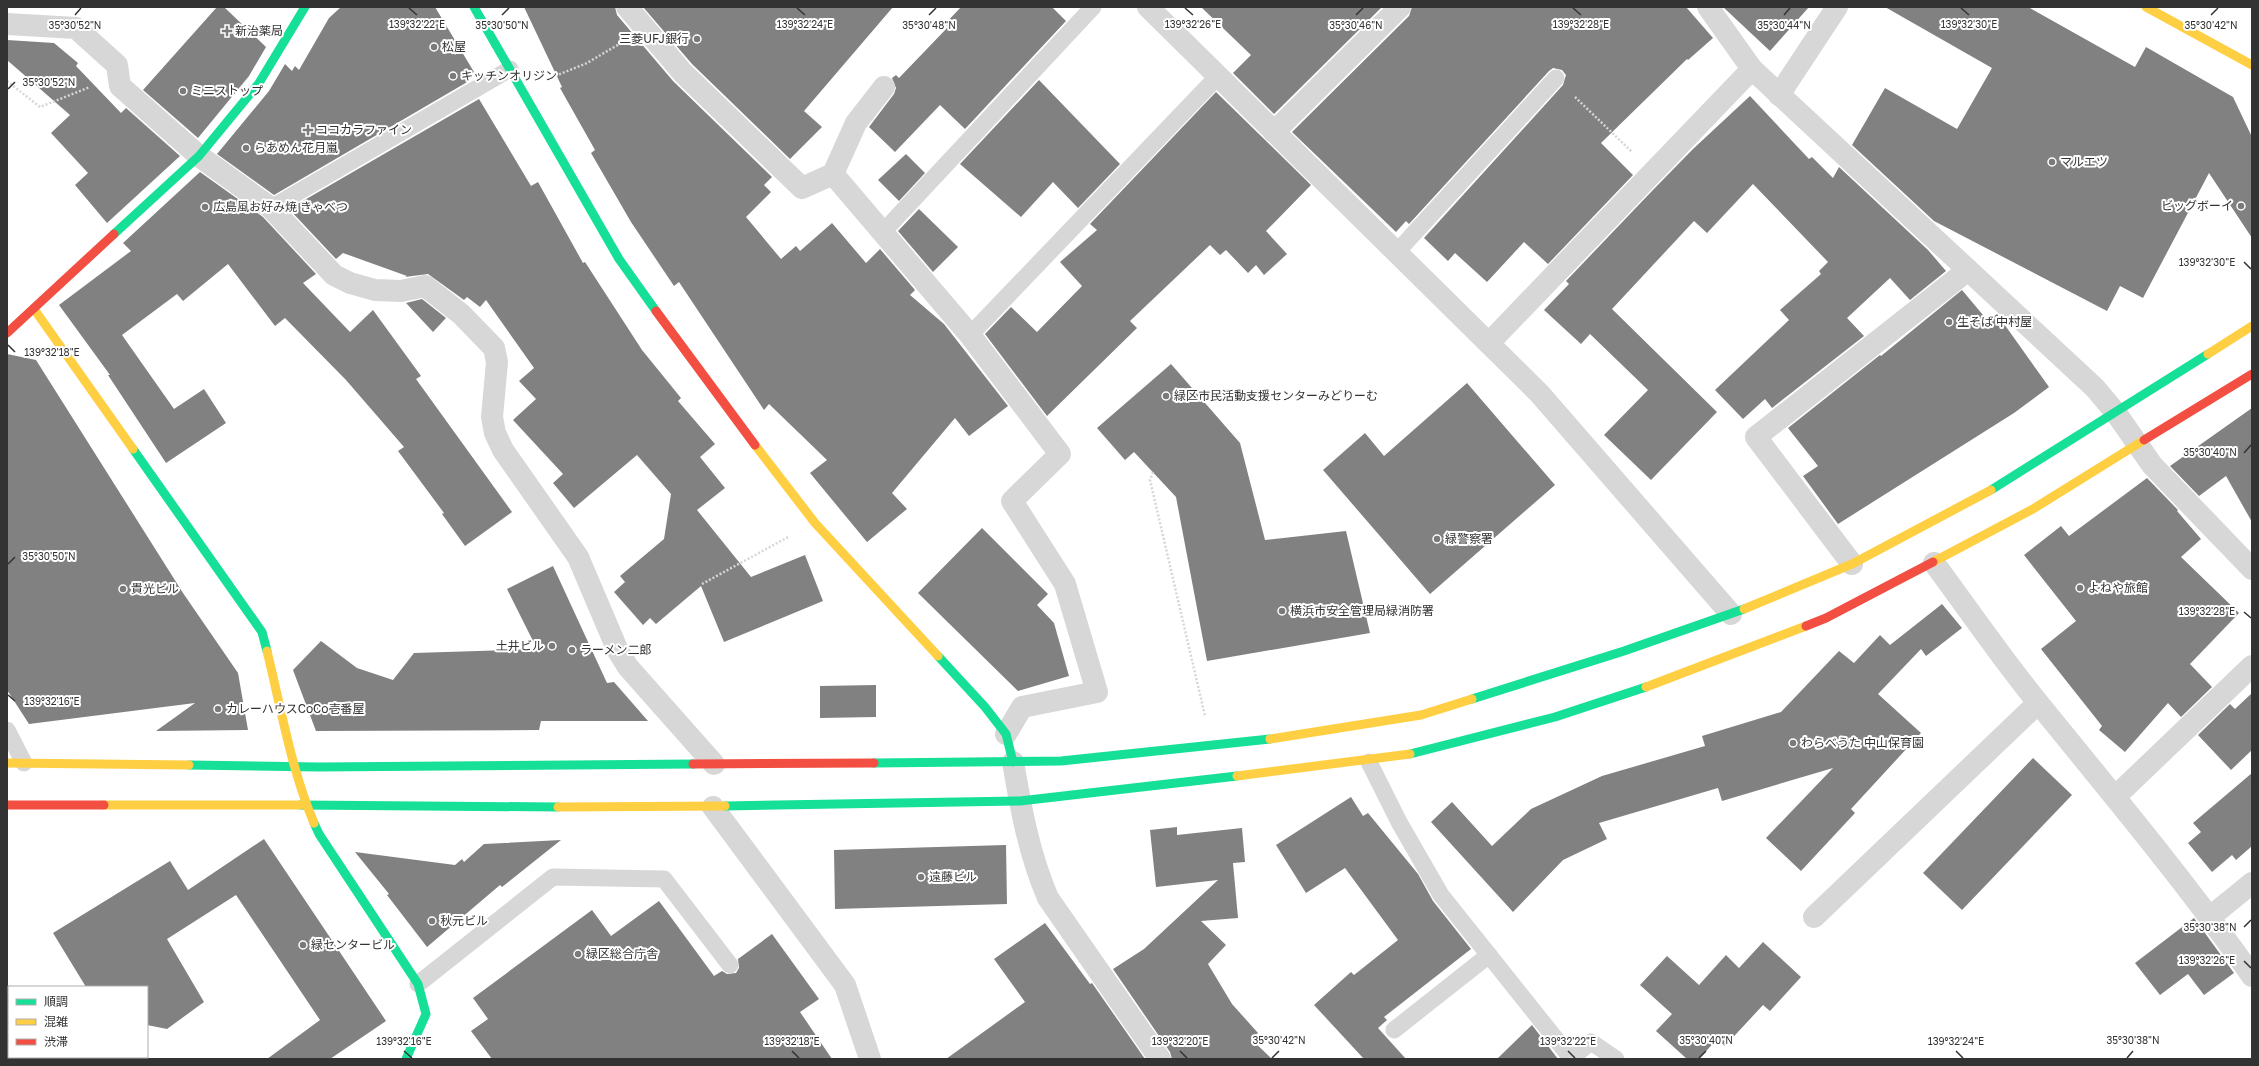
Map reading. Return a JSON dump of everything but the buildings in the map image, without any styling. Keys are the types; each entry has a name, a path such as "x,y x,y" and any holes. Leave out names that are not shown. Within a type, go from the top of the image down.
{"street":[{"path":"7,333 199,156 258,83 305,7"},
{"path":"474,7 637,287 739,426 815,523 985,707 1006,734 1013,762 1026,834 1035,869 1048,898 1160,1059"},
{"path":"627,7 683,73 802,188 833,174 856,122 884,87"},
{"path":"1148,7 1539,393 1731,614"},
{"path":"1274,132 1400,7"},
{"path":"1708,7 1752,69 2095,388 2116,413 2152,465 2252,569"},
{"path":"1779,95 1837,7"},
{"path":"2146,7 2252,65"},
{"path":"7,24 76,28 117,65 120,86 199,156 271,208 334,275 350,284 375,290 401,291 425,286 461,314 494,348 497,362 492,417 495,434 503,450 578,557 618,651 628,666 714,764"},
{"path":"1489,343 1752,69"},
{"path":"833,174 970,336 1060,454 1012,501 1065,584 1096,692 1022,707 1006,734"},
{"path":"1852,564 1756,437 1968,270"},
{"path":"34,309 262,632 296,767 307,806 318,834 418,984 426,1014 406,1059"},
{"path":"7,763 296,767 1060,761 1243,743 1421,715 1624,651 1731,614 1852,564 1986,493 2116,413 2252,326"},
{"path":"7,805 632,808 1020,801 1368,762 1399,757 1555,717 1679,676 1826,618 1934,563 2034,509 2252,374"},
{"path":"1934,563 2038,703 2116,796 2210,917 2252,976"},
{"path":"2116,796 2252,666"},
{"path":"1814,917 2038,703"},
{"path":"713,807 845,985 870,1059"},
{"path":"2210,917 2252,883"}],"lane":[{"path":"883,232 1093,7"},
{"path":"271,208 510,70"},
{"path":"970,336 1218,76"},
{"path":"1396,253 1556,78"},
{"path":"7,730 24,763"},
{"path":"1368,762 1399,822 1441,895 1571,1059 1591,1042 1616,1059"},
{"path":"418,984 553,877 664,879 730,965"},
{"path":"1394,1030 1489,955"}],"path":[{"path":"522,90 587,63 646,29"},
{"path":"7,81 40,107 119,75"},
{"path":"1556,78 1652,172"},
{"path":"1153,472 1150,480 1206,718"},
{"path":"702,584 815,523"}],"traffic: fast":[{"path":"114,234 199,156 259,83 305,7"},
{"path":"474,7 619,259 656,311"},
{"path":"1991,490 2208,354"},
{"path":"133,449 262,632 267,651"},
{"path":"1472,699 1624,651 1744,609"},
{"path":"938,656 985,707 1006,734 1013,762"},
{"path":"1410,754 1555,717 1646,687"},
{"path":"874,763 1061,761 1270,739"},
{"path":"189,765 319,767 693,764"},
{"path":"725,806 1020,801 1237,776"},
{"path":"300,805 558,807"},
{"path":"314,823 319,834 418,984 426,1014 406,1059"}],"traffic: slow":[{"path":"2146,7 2252,65"},
{"path":"34,309 133,449"},
{"path":"2208,354 2252,326"},
{"path":"1933,562 2033,509 2144,440"},
{"path":"755,445 815,523 938,656"},
{"path":"1744,609 1852,564 1991,490"},
{"path":"1646,687 1806,626"},
{"path":"267,651 293,760 314,823"},
{"path":"1270,739 1421,715 1472,699"},
{"path":"1237,776 1410,754"},
{"path":"7,763 189,765"},
{"path":"104,805 300,805"},
{"path":"558,807 725,806"}],"traffic: jam":[{"path":"7,333 114,234"},
{"path":"656,311 755,445"},
{"path":"2144,440 2252,374"},
{"path":"1806,626 1826,618 1933,562"},
{"path":"693,764 874,763"},
{"path":"7,805 104,805"}],"place":[{"name":"新治薬局","path":"227,31"},
{"name":"三菱UFJ銀行","path":"697,39"},
{"name":"松屋","path":"434,47"},
{"name":"キッチンオリジン","path":"453,76"},
{"name":"ミニストップ","path":"183,91"},
{"name":"ココカラファイン","path":"308,130"},
{"name":"らあめん花月嵐","path":"246,148"},
{"name":"マルエツ","path":"2052,162"},
{"name":"ビッグボーイ","path":"2241,206"},
{"name":"広島風お好み焼 きゃべつ","path":"205,207"},
{"name":"生そば 中村屋","path":"1949,322"},
{"name":"緑区市民活動支援センターみどりーむ","path":"1166,396"},
{"name":"緑警察署","path":"1437,539"},
{"name":"よねや旅館","path":"2080,588"},
{"name":"貴光ビル","path":"123,589"},
{"name":"横浜市安全管理局緑消防署","path":"1282,611"},
{"name":"土井ビル","path":"552,646"},
{"name":"ラーメン二郎","path":"572,650"},
{"name":"カレーハウスCoCo壱番屋","path":"218,709"},
{"name":"わらべうた 中山保育園","path":"1793,743"},
{"name":"遠藤ビル","path":"921,877"},
{"name":"秋元ビル","path":"432,921"},
{"name":"緑センタービル","path":"303,945"},
{"name":"緑区総合庁舎","path":"578,954"}]}
